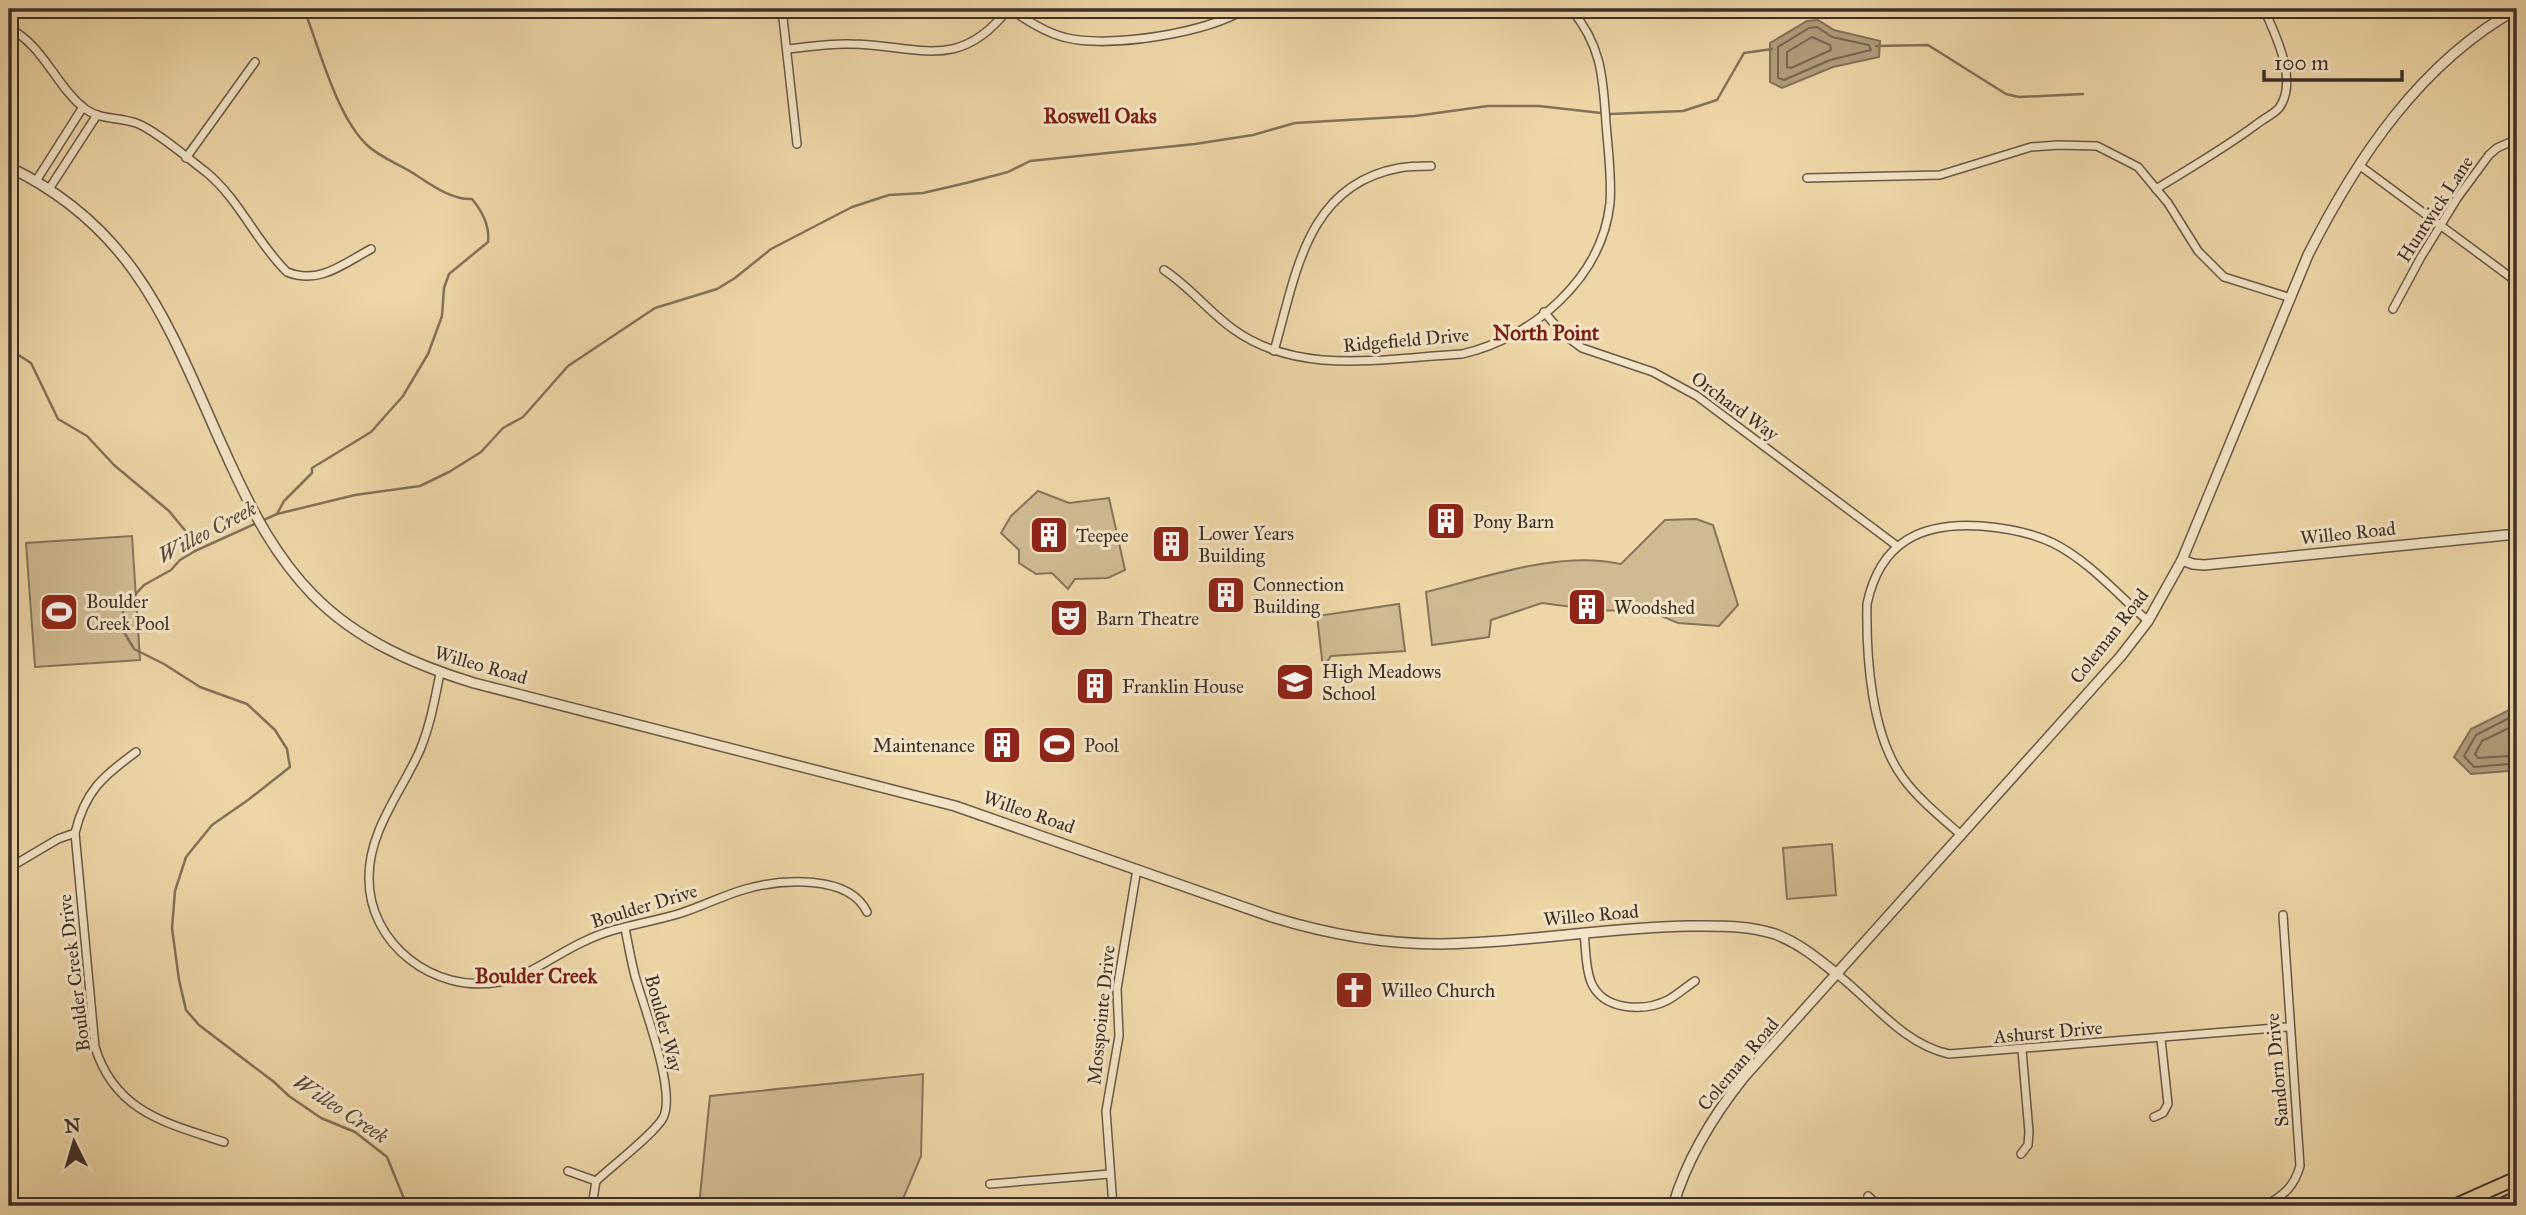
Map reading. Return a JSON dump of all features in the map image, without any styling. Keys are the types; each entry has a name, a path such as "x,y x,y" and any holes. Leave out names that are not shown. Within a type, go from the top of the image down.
{"highway":[{"path":"2454,1206 2517,1178"},
{"path":"2499,1206 2517,1198"}],"street":[{"path":"782,9 797,144"},
{"path":"787,49 851,44 922,52 946,51 982,36 1009,9 1048,32 1086,41 1170,34 1204,26 1245,9"},
{"name":"Ridgefield Drive","path":"1164,270 1183,282 1233,329 1274,351 1302,359 1331,362 1462,354 1503,341 1545,312 1566,294 1583,273 1598,248 1610,204 1611,183 1600,64 1590,35 1571,9"},
{"path":"2156,189 2235,141 2279,107 2284,93 2285,67 2280,46 2264,9"},
{"name":"Coleman Road","path":"1673,1206 1699,1142 1728,1098 2121,656 2148,621 2182,560 2308,256 2331,210 2359,165 2404,104 2437,67 2479,32 2517,9"},
{"path":"9,28 36,48 83,107 97,115 137,123 209,174 232,199 287,272 313,277 371,249"},
{"path":"187,158 255,62"},
{"path":"36,181 83,107"},
{"path":"49,189 97,115"},
{"name":"Huntwick Lane","path":"2393,309 2440,225 2489,155 2497,148 2517,139"},
{"path":"1807,178 1941,175 2031,147 2097,146 2138,167 2168,203 2198,251 2224,277 2291,298"},
{"path":"2359,165 2517,282"},
{"path":"1274,351 1304,246 1326,208 1348,189 1373,175 1400,167 1431,166"},
{"name":"Willeo Road","path":"9,167 49,189 113,244 148,289 174,338 258,521 286,564 314,596 362,634 388,650 440,673 955,806 1306,928 1367,939 1443,944 1677,926 1756,929 1795,943 1838,974"},
{"name":"Orchard Way","path":"1545,312 1563,334 1582,348 1653,372 1697,396 1897,546"},
{"path":"1962,835 1920,798 1904,779 1887,751 1877,720 1867,604 1877,572 1897,546 1920,532 1947,525 2002,528 2030,534 2054,543 2076,557 2148,621"},
{"name":"Willeo Road","path":"2182,560 2204,565 2517,534"},
{"name":"Boulder Drive","path":"440,673 421,747 379,830 370,855 369,877 371,900 389,939 409,960 431,974 456,982 482,984 517,977 585,940 681,913 745,889 783,883 813,883 843,888 858,898 867,912"},
{"name":"Boulder Creek Drive","path":"136,752 95,786 80,812 75,833 93,1036 103,1069 121,1094 139,1109 163,1121 224,1142"},
{"path":"9,868 58,838 75,833"},
{"name":"Mosspointe Drive","path":"1113,1206 1106,1111 1119,1036 1117,989 1137,869"},
{"name":"Sandorn Drive","path":"2265,1206 2289,1191 2297,1179 2300,1166 2283,915"},
{"name":"Boulder Way","path":"596,1181 652,1131 662,1121 666,1112 663,1068 635,974 625,928"},
{"path":"1584,933 1590,981 1599,994 1612,1003 1627,1007 1667,1001 1695,981"},
{"name":"Ashurst Drive","path":"1838,974 1906,1035 1936,1051 1961,1055 2289,1027"},
{"path":"2154,1117 2162,1113 2168,1104 2161,1039"},
{"path":"2021,1154 2028,1144 2029,1132 2022,1050"},
{"path":"568,1171 596,1181 592,1206"},
{"path":"990,1184 1110,1174"},
{"path":"1868,1196 1879,1206"}],"shaded area":[{"path":"1038,491 1069,503 1109,498 1125,570 1108,578 1075,579 1068,589 1052,573 1036,574 1019,563 1019,550 1001,533 1011,516"},
{"path":"1696,519 1713,525 1738,605 1719,626 1678,623 1652,612 1596,610 1542,603 1491,620 1489,637 1432,645 1426,592 1548,563 1573,560 1621,564 1665,520"},
{"path":"132,536 140,660 35,667 26,543"},
{"path":"1399,604 1405,651 1331,656 1323,668 1317,616"},
{"path":"1832,844 1836,895 1787,899 1783,848"},
{"path":"923,1074 921,1156 900,1206 699,1206 710,1096"}],"water":[{"path":"1818,20 1834,30 1880,41 1879,57 1833,67 1782,88 1770,82 1770,43 1807,21"},
{"path":"2517,706 2517,775 2509,771 2471,774 2454,757 2471,729"}],"waterway":[{"name":"Willeo Creek","path":"304,9 338,100 356,132 377,153 434,186 456,197 472,199 484,219 488,242 449,274 444,288 442,316 428,354 403,396 371,432 312,468 312,473 284,501 277,514 195,551 180,560 171,570 144,585 123,608 124,632 134,649 200,687 247,704 275,730 287,749 290,767 212,825 186,857 175,891 172,928 186,1010 199,1025 289,1096 321,1118 355,1132 387,1157 407,1206"},
{"path":"1876,46 1928,45 2006,94 2019,97 2083,94"},
{"path":"277,514 355,495 420,486 449,472 481,452 503,428 523,417 568,366 655,308 717,289 771,249 852,207 889,195 923,193 966,183 1008,172 1030,161 1195,144 1253,135 1295,123 1415,116 1488,106 1539,106 1610,114 1683,111 1717,100 1744,53 1772,49"},
{"path":"9,349 31,363 58,419 87,436 114,465 169,511 188,534 195,551"}],"place":[{"name":"Pony Barn","path":"1446,521"},
{"name":"Teepee","path":"1049,535"},
{"name":"Lower Years Building","path":"1171,544"},
{"name":"Connection Building","path":"1226,595"},
{"name":"Woodshed","path":"1587,607"},
{"name":"Boulder Creek Pool","path":"59,612"},
{"name":"Barn Theatre","path":"1069,618"},
{"name":"High Meadows School","path":"1295,682"},
{"name":"Franklin House","path":"1095,686"},
{"name":"Maintenance","path":"1002,745"},
{"name":"Pool","path":"1057,745"},
{"name":"Willeo Church","path":"1354,990"}],"district":[{"name":"Roswell Oaks","path":"1100,116"},
{"name":"North Point","path":"1546,333"},
{"name":"Boulder Creek","path":"536,976"}]}
